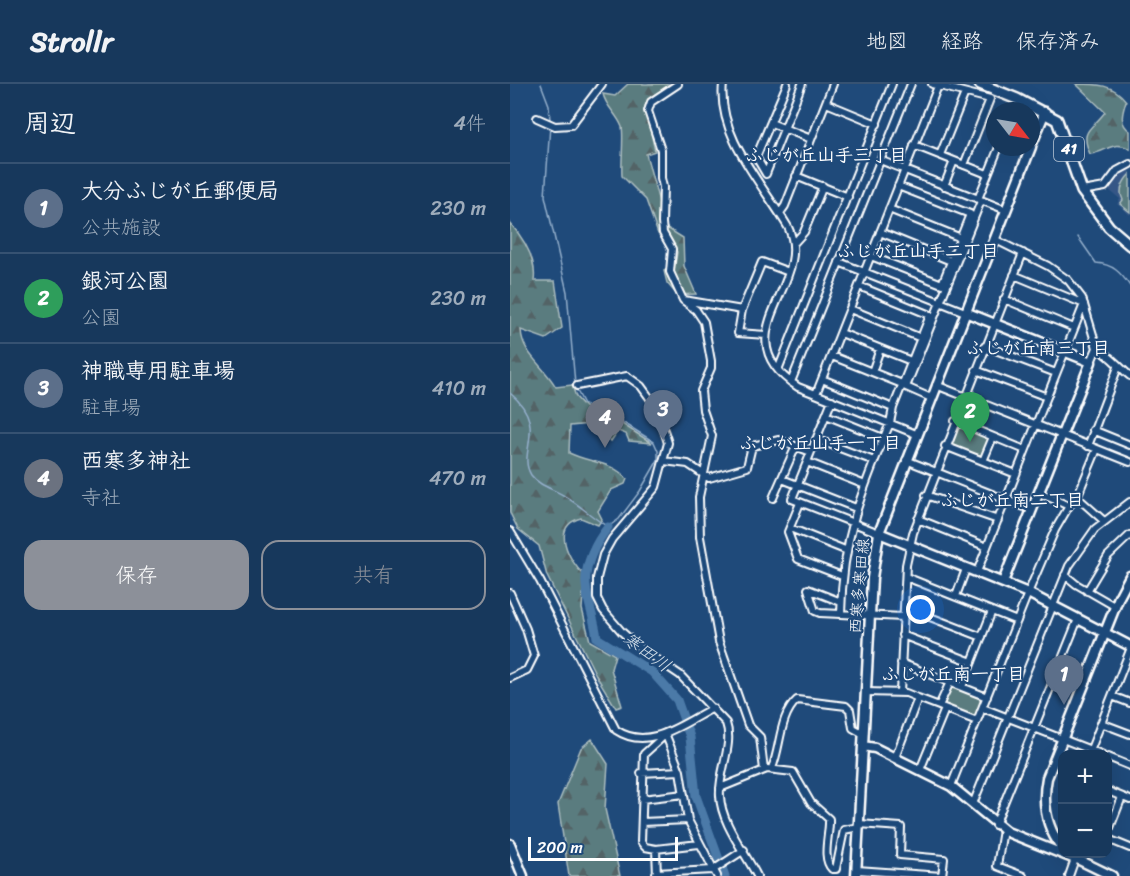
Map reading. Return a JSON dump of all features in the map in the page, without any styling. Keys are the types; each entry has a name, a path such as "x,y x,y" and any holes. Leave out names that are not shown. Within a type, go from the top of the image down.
{"main road":[{"name":"41","path":"980,84 1045,112 1057,120 1082,191 1109,227 1130,245"}],"street":[{"path":"537,118 555,126 571,125 602,84"},
{"path":"678,84 651,102 648,111 661,150 662,223 663,232 672,249 670,272 683,300 696,310 704,322 711,361 701,391 703,410 712,436 698,500 699,530 715,626 748,725 760,736 764,770"},
{"path":"723,84 721,104 728,132 780,213 795,243 795,258 767,325 769,352 778,370 791,382 816,394 916,434"},
{"path":"787,84 756,157 766,174 802,84"},
{"path":"780,213 833,84"},
{"path":"778,370 892,84"},
{"path":"791,382 911,84"},
{"path":"816,394 915,145 935,85 990,99 964,165"},
{"path":"940,155 965,93"},
{"path":"826,103 877,124"},
{"path":"1040,112 1045,112"},
{"name":"西寒多寒田線","path":"1040,124 1045,112"},
{"path":"771,123 811,139"},
{"path":"915,145 987,174"},
{"path":"931,398 906,387 995,156"},
{"name":"西寒多寒田線","path":"856,873 873,566 879,533 916,434 1027,156"},
{"path":"880,160 1006,210"},
{"path":"944,186 954,160"},
{"path":"1082,191 1105,187 1117,171 1130,164"},
{"path":"796,176 848,196"},
{"path":"795,243 804,232 823,186"},
{"path":"871,256 942,284 961,238 970,214 898,186"},
{"path":"890,209 961,238"},
{"path":"880,232 951,261"},
{"path":"994,238 1048,266 1068,280 1084,304 1098,348 1113,358 1118,367 1130,376"},
{"path":"900,693 909,546 935,471 1023,253"},
{"path":"766,335 738,333 742,310 762,262 789,272"},
{"path":"839,262 1090,362"},
{"path":"1014,275 1084,304"},
{"path":"841,614 842,576 851,522 930,315 859,286"},
{"path":"1004,299 1074,328"},
{"path":"683,300 742,310"},
{"path":"977,572 1084,304"},
{"path":"850,309 921,338"},
{"path":"841,333 911,361"},
{"path":"986,346 1056,373"},
{"path":"1003,582 1090,362 1098,348"},
{"path":"872,372 880,349"},
{"path":"831,356 902,384"},
{"path":"1088,446 1118,367"},
{"path":"976,370 1047,397"},
{"path":"578,386 619,376 629,377 637,383 657,408 666,431 668,441 656,487 604,551 597,578 597,598 609,618 630,640 676,672 713,708 728,728 720,788 724,813 757,876"},
{"path":"822,379 893,408"},
{"path":"936,385 1130,462"},
{"path":"832,400 792,499 1028,593 1130,648 1091,750"},
{"path":"826,415 883,438"},
{"path":"955,421 1025,450"},
{"path":"1094,430 1130,445"},
{"path":"983,461 993,437"},
{"path":"816,439 874,461"},
{"path":"664,461 688,464 704,476 716,477 744,469 749,465 752,446 779,440 811,452"},
{"path":"773,498 796,446"},
{"path":"945,446 1016,474"},
{"path":"951,786 1028,593 1069,506 1077,497 1096,449"},
{"path":"906,460 1032,510"},
{"path":"807,462 865,485"},
{"path":"782,479 856,508"},
{"path":"1039,493 1069,506"},
{"path":"926,495 998,520"},
{"path":"1077,497 1104,521"},
{"path":"800,502 788,532 798,559 842,576"},
{"path":"973,804 1065,574 1081,545 1104,521 1130,502"},
{"path":"918,519 987,547"},
{"path":"790,528 845,550"},
{"path":"510,531 540,581 616,730 641,740 665,734 713,708"},
{"path":"1087,591 1108,556 1130,535"},
{"path":"956,596 966,569"},
{"path":"1065,574 1087,591 1116,606"},
{"path":"1058,841 1051,829 1045,800 1047,778 1130,576"},
{"path":"906,577 1017,621"},
{"path":"841,602 808,589 815,611 903,617"},
{"path":"510,592 526,629 534,656 527,670 510,678"},
{"path":"904,606 982,637"},
{"path":"962,687 992,611"},
{"path":"1023,876 997,866 999,827 1034,728 1078,619"},
{"path":"902,635 972,662"},
{"path":"901,663 987,697"},
{"path":"920,770 950,682"},
{"path":"866,692 900,693 977,722"},
{"path":"1112,696 1130,703"},
{"path":"895,758 918,699"},
{"path":"772,768 780,747 782,723 797,700 846,706 850,710 853,728 864,734"},
{"path":"983,708 1086,750"},
{"path":"1101,723 1130,734"},
{"path":"665,734 680,771 687,820 715,873"},
{"path":"665,734 644,754 641,773 641,842 645,847 656,849 699,844"},
{"path":"863,746 875,748 951,786 999,827 1034,845 1058,852"},
{"path":"1112,759 1130,766"},
{"path":"720,788 772,768 794,772 809,800 828,818 827,855 831,869 836,869 839,863 839,850 844,830 859,826 901,826 900,855 944,859 942,876 856,873"},
{"path":"641,773 680,771"},
{"path":"1112,793 1130,800"},
{"path":"642,799 684,794"},
{"path":"1112,820 1122,797"},
{"path":"642,822 687,820"},
{"path":"1112,841 1130,848"},
{"path":"510,844 523,876"},
{"path":"656,849 657,874 715,873 744,850"},
{"path":"1069,876 1072,858"},
{"path":"1076,858 1112,876"}],"shaded area":[{"path":"1130,167 1130,215 1117,204 1120,199 1109,190 1121,173"}],"green space":[{"path":"628,84 671,84 652,96 645,106 655,151 646,154 659,202 659,223 683,238 684,266 696,294 677,295 667,283 664,271 675,265 677,252 671,240 658,234 646,200 622,176 622,127 603,94 615,96"},
{"path":"1076,84 1110,88 1126,101 1123,121 1130,131 1130,149 1119,145 1090,154 1086,134 1105,112"},
{"path":"1130,174 1130,212 1120,204 1123,200 1122,186"},
{"path":"510,223 531,257 534,281 555,281 562,328 546,339 521,330 529,353 556,387 572,385 576,397 585,407 614,419 652,443 629,441 626,434 618,431 611,441 607,437 607,429 591,424 570,426 569,453 614,469 627,479 625,484 611,490 598,511 602,519 598,525 581,518 566,528 564,536 568,553 584,575 582,609 590,641 615,655 611,669 622,706 616,708 597,677 547,576 539,546 518,529 510,513"},
{"path":"958,424 990,438 982,458 950,446"},
{"path":"951,685 982,697 974,718 943,705"},
{"path":"592,739 608,764 605,809 620,876 569,876 558,804 581,748"}],"waterway":[{"path":"541,84 549,105 550,121"},
{"path":"550,125 545,196 567,292 575,384"},
{"path":"1078,237 1096,263 1116,270 1130,286"},
{"path":"510,393 522,405 528,417 530,438 527,466 531,475 608,527 619,519 640,491 658,460 658,451 654,442 616,418 584,404 576,389"},
{"name":"寒田川","path":"608,527 592,554 586,577 597,638 652,672 677,700 690,737 696,796 725,876"}],"place":[{"name":"神職専用駐車場","path":"663,440"},
{"name":"銀河公園","path":"970,442"},
{"name":"西寒多神社","path":"605,448"},
{"name":"大分ふじが丘郵便局","path":"1064,705"}],"district":[{"name":"ふじが丘山手三丁目","path":"826,155"},
{"name":"ふじが丘山手二丁目","path":"918,251"},
{"name":"ふじが丘南三丁目","path":"1038,348"},
{"name":"ふじが丘山手一丁目","path":"820,443"},
{"name":"ふじが丘南二丁目","path":"1012,500"},
{"name":"ふじが丘南一丁目","path":"953,674"}]}
